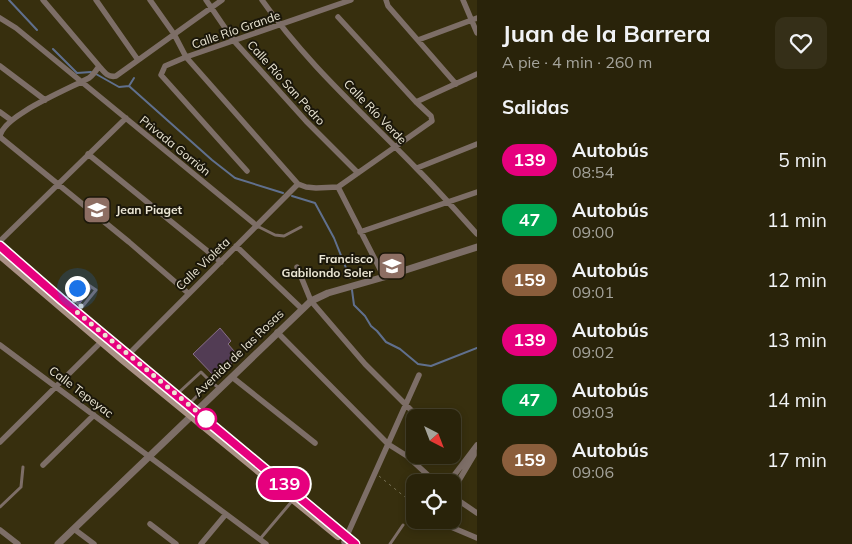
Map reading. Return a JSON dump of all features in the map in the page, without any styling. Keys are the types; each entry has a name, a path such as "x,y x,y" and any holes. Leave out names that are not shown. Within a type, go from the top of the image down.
{"main road":[{"path":"0,246 66,298 75,310 126,358 346,541"},
{"path":"0,255 75,310"},
{"path":"194,413 294,499 346,541 355,544"}],"street":[{"path":"45,0 110,77 116,76 222,0"},
{"path":"96,0 138,60"},
{"path":"150,0 174,34 186,57 298,184 316,188 338,187 394,146 430,123 432,118 338,17"},
{"name":"Calle Río San Pedro","path":"206,0 234,41 306,121 358,173"},
{"name":"Calle Río Verde","path":"262,0 280,25 310,59 417,168 477,234"},
{"name":"Calle Río Grande","path":"247,171 161,75 165,66 351,0"},
{"path":"386,0 388,6 456,84"},
{"path":"464,0 474,19 477,33"},
{"name":"Privada Gorrión","path":"0,18 16,28 257,226"},
{"path":"418,40 474,19"},
{"path":"0,66 45,100"},
{"path":"99,66 89,78 11,120 1,132 0,137 129,242 188,294"},
{"path":"416,102 477,74"},
{"path":"0,112 11,120"},
{"path":"0,240 126,118"},
{"path":"417,168 477,144"},
{"path":"88,154 221,262"},
{"name":"Calle Violeta","path":"126,358 298,184"},
{"path":"338,187 384,277"},
{"path":"360,232 477,192"},
{"path":"236,246 302,308"},
{"name":"Avenida de las Rosas","path":"58,544 311,301 328,293 477,247"},
{"path":"297,267 311,301 365,364 409,409"},
{"path":"277,332 388,444 407,456 427,474"},
{"path":"0,442 104,339"},
{"name":"Calle Tepeyac","path":"1,347 56,386 262,542"},
{"path":"346,541 419,375"},
{"path":"232,377 315,443"},
{"path":"42,465 94,415"},
{"path":"455,474 475,447"},
{"path":"461,477 474,455 475,447"},
{"path":"461,501 476,510"},
{"path":"201,544 226,514"},
{"path":"150,524 176,544"},
{"path":"74,529 94,544"},
{"path":"456,529 477,538"},
{"path":"0,530 18,544"}],"lane":[{"path":"257,226 275,235 284,236 301,227"},
{"path":"66,298 84,282 96,290 75,310"},
{"path":"174,397 201,372 220,389"},
{"path":"186,407 211,382"},
{"path":"0,508 20,488 24,467"},
{"path":"262,542 294,499"},
{"path":"391,544 403,525"}],"path":[{"path":"375,473 406,497"}],"building":[{"path":"86,285 91,289 80,303 74,298"},
{"path":"220,328 231,341 228,344 234,351 234,361 216,378 193,354"}],"waterway":[{"path":"9,0 37,30"},
{"path":"53,49 77,73 91,72"},
{"path":"96,74 119,87 129,86 235,178 283,193"},
{"path":"129,86 134,78"},
{"path":"292,196 315,203 334,238 350,278"},
{"path":"352,290 354,305 365,316 371,326 386,342 400,349 418,364 431,366 477,348"}],"bus line":[{"name":"139","path":"0,246 63,301 355,544"}],"place":[{"name":"Jean Piaget","path":"97,210"},
{"name":"Francisco Gabilondo Soler","path":"392,266"}],"route":[{"path":"77,288 69,295 82,307 77,312 212,424 206,419"}]}
